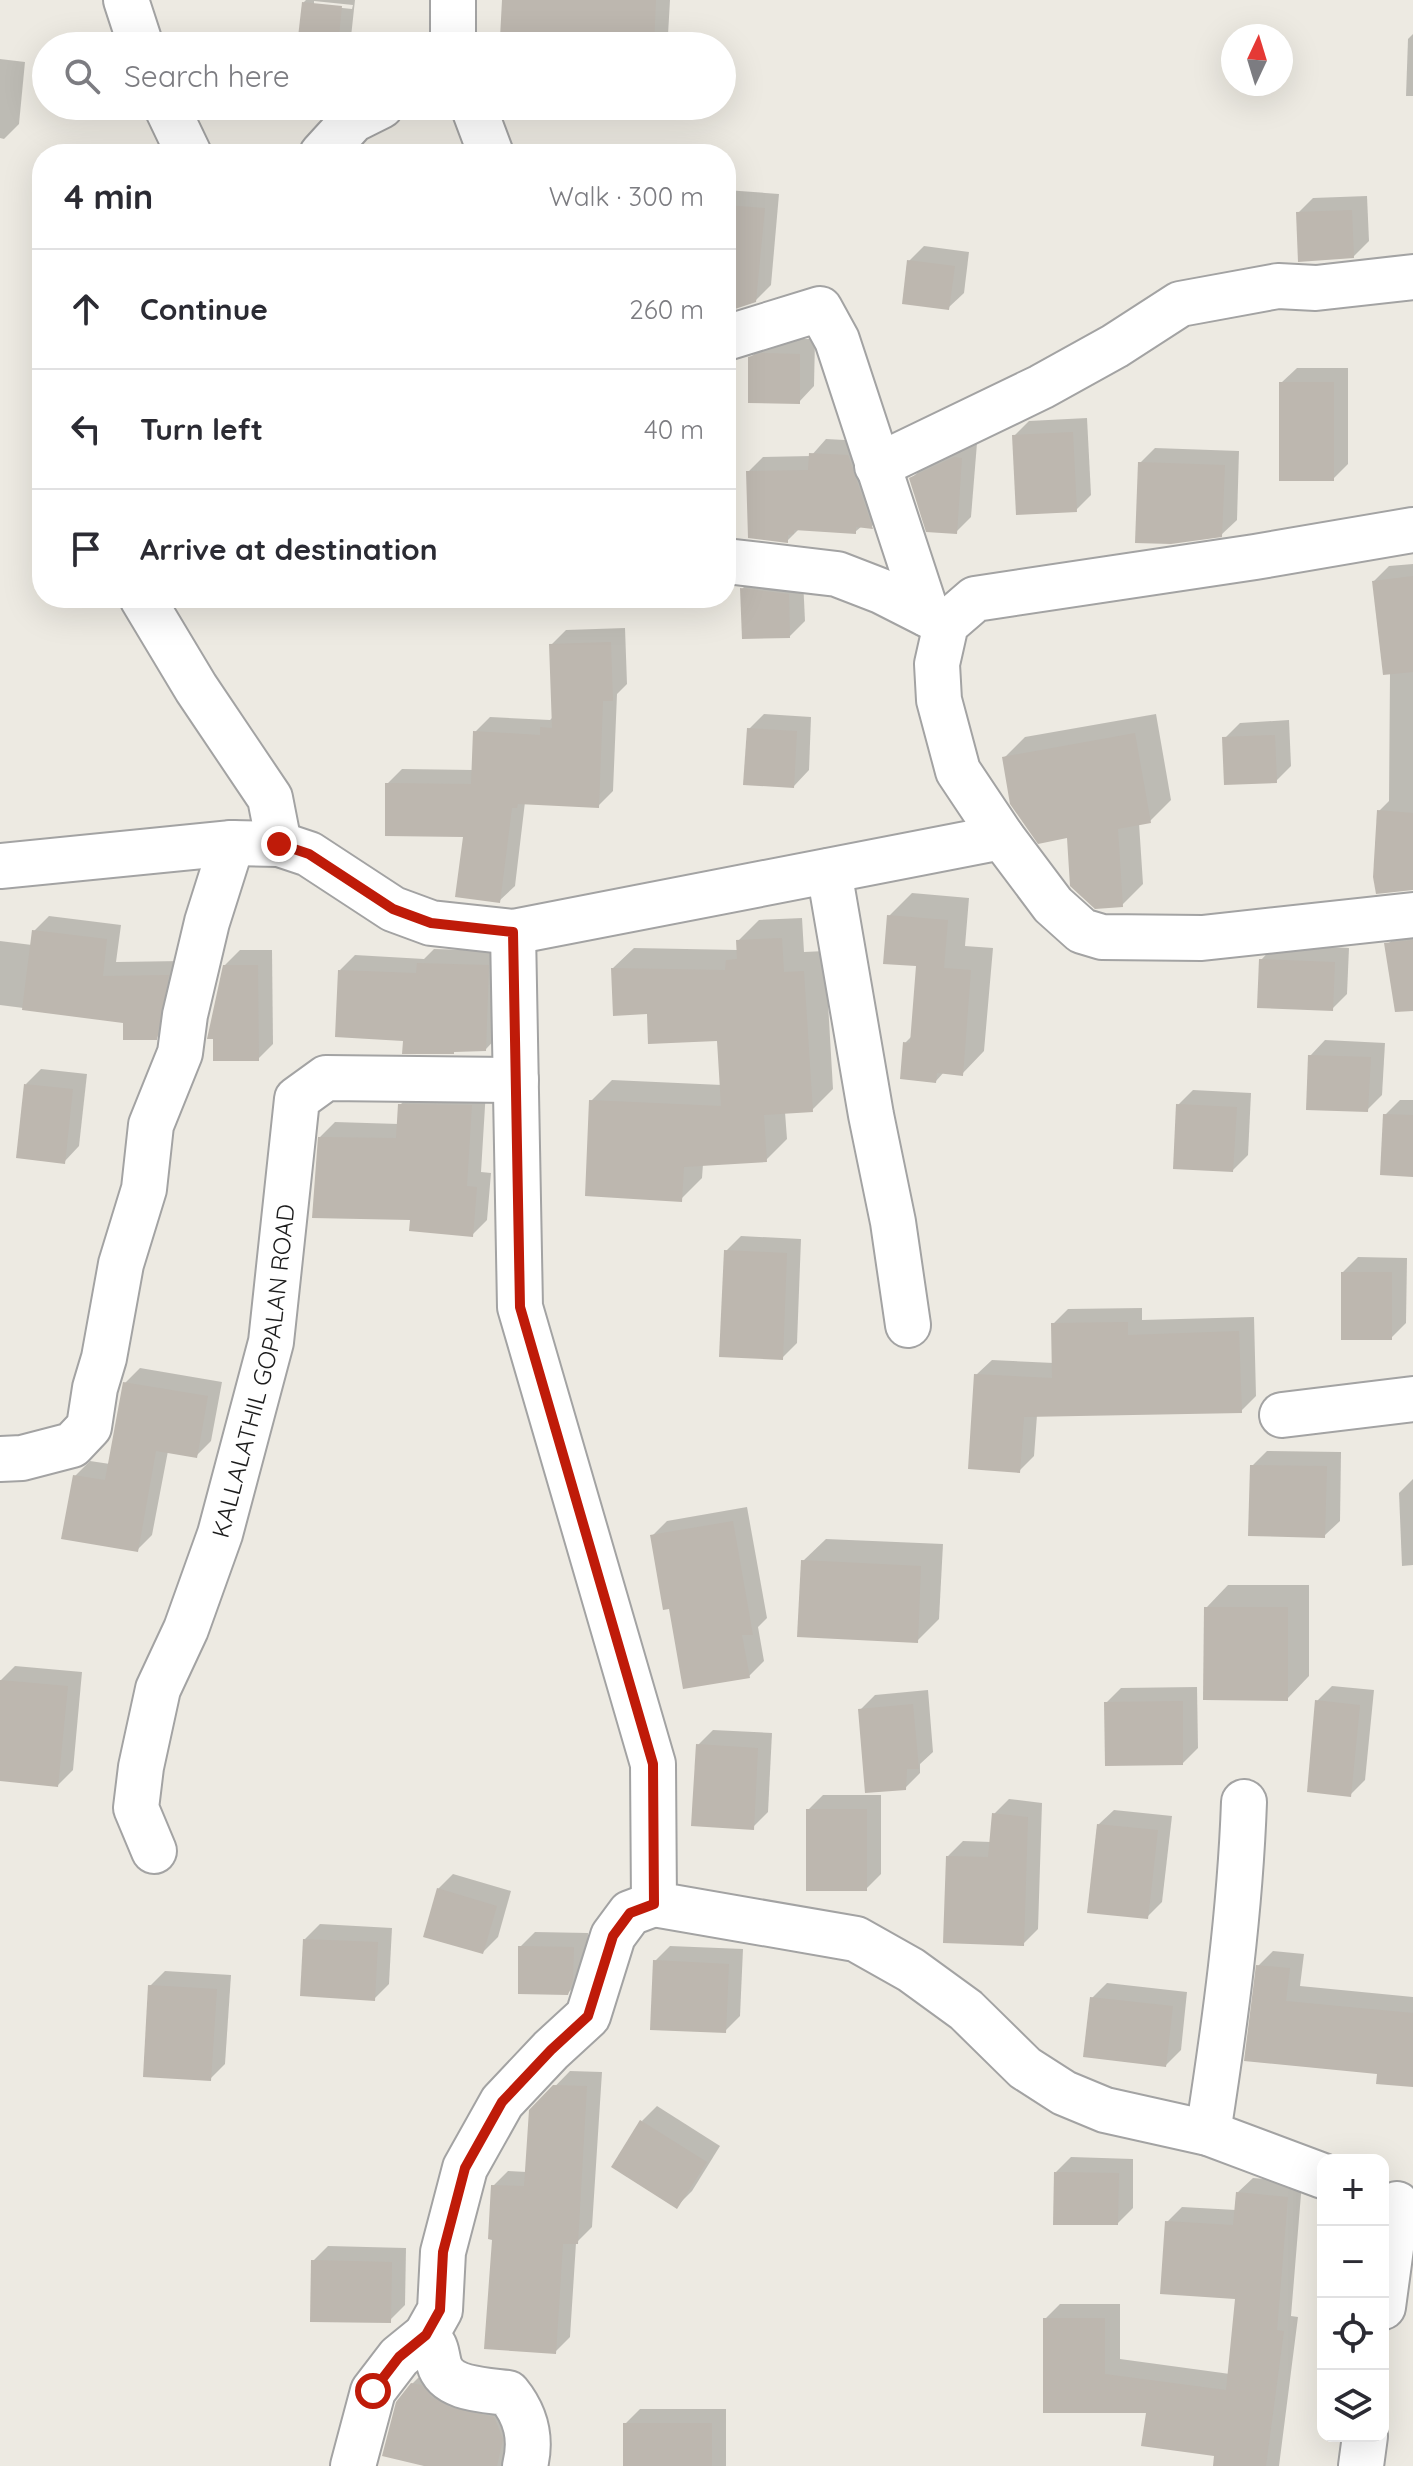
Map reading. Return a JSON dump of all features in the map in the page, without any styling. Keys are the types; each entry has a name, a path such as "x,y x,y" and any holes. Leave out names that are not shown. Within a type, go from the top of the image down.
{"street":[{"path":"126,0 136,32"},
{"path":"453,0 453,32"},
{"path":"173,120 184,144"},
{"path":"331,144 353,120"},
{"path":"478,120 487,144"},
{"path":"877,466 1041,387 1115,346 1180,304 1278,286 1316,288 1413,277"},
{"path":"736,335 820,309 837,340 877,466 936,619 939,700 958,771 1053,905 1082,931 1102,937 1202,938 1413,915"},
{"path":"936,619 975,599 1413,530"},
{"path":"736,562 837,574 881,591 936,619"},
{"path":"148,608 196,688 270,798 279,844"},
{"path":"0,866 232,843 279,844 309,854 393,909 431,923 513,932 1002,837"},
{"path":"0,1459 22,1458 72,1445 89,1427 121,1264 144,1189 151,1125 180,1053 185,1015 207,922 232,843"},
{"path":"829,871 871,1115 893,1222 908,1325"},
{"path":"513,932 520,1307 653,1764 654,1904"},
{"name":"KALLALATHIL GOPALAN ROAD","path":"154,1851 136,1808 141,1767 158,1689 186,1629 220,1534 271,1342 297,1099 326,1078 516,1080"},
{"path":"1282,1415 1413,1399"},
{"path":"1208,2133 1242,1872 1244,1802"},
{"path":"353,2466 373,2391 399,2357 426,2335 440,2310 443,2252 465,2168 502,2102 588,2016 613,1936 630,1913 654,1904 856,1939 911,1970 966,2010 1025,2068 1064,2093 1105,2110 1208,2133 1317,2174"},
{"path":"1384,2298 1398,2204"},
{"path":"426,2335 438,2349 439,2367 449,2379 470,2388 508,2393 522,2410 528,2454 525,2466"},
{"path":"1361,2466 1364,2442"}],"building":[{"path":"502,0 656,0 655,32 500,32"},
{"path":"302,2 342,6 339,32 299,32"},
{"path":"736,206 765,208 756,302 736,309"},
{"path":"1352,210 1354,258 1298,262 1296,212"},
{"path":"907,260 955,266 949,310 902,304"},
{"path":"761,353 800,354 800,404 748,403 748,357"},
{"path":"1279,382 1334,382 1334,481 1279,481"},
{"path":"1073,432 1077,512 1016,515 1012,435"},
{"path":"809,453 848,455 873,529 856,527 856,534 794,530 794,534 788,535 788,543 748,538 746,471 808,470"},
{"path":"954,457 962,458 957,534 926,532 909,478"},
{"path":"1138,462 1225,465 1222,537 1171,544 1135,543"},
{"path":"1413,576 1413,672 1383,675 1372,581"},
{"path":"740,588 789,594 790,638 742,639"},
{"path":"611,642 613,701 603,701 599,808 518,804 517,808 512,808 500,903 455,897 463,837 385,836 385,783 471,784 473,731 540,735 540,727 552,728 549,644"},
{"path":"747,728 797,731 794,788 743,785"},
{"path":"1135,733 1151,823 1118,829 1123,907 1095,909 1070,886 1067,838 1038,844 1010,804 1002,757"},
{"path":"1275,735 1277,783 1224,785 1222,737"},
{"path":"1377,810 1413,813 1413,890 1376,894 1373,877"},
{"path":"887,915 948,920 944,968 971,970 963,1076 937,1073 936,1083 900,1079 903,1042 910,1043 916,966 883,964"},
{"path":"32,930 107,939 103,976 169,975 157,1040 123,1040 123,1023 22,1010"},
{"path":"782,938 784,972 804,971 813,1112 764,1115 767,1162 684,1167 682,1202 585,1196 589,1100 721,1106 717,1041 648,1044 647,1014 613,1016 611,968 725,970 726,960 737,959 736,940"},
{"path":"1413,940 1413,1011 1395,1012 1384,943"},
{"path":"1259,959 1335,962 1333,1011 1257,1008"},
{"path":"417,963 489,965 486,1051 402,1054 403,1041 335,1037 338,970 416,973"},
{"path":"223,965 258,965 259,1061 213,1061 213,1039 207,1039"},
{"path":"1308,1055 1371,1057 1368,1112 1306,1110"},
{"path":"24,1084 73,1089 65,1164 16,1158"},
{"path":"398,1104 472,1105 467,1186 477,1187 473,1237 409,1231 410,1220 312,1218 318,1137 396,1138"},
{"path":"1176,1104 1237,1107 1233,1172 1173,1169"},
{"path":"1383,1114 1413,1115 1413,1177 1380,1175"},
{"path":"724,1250 787,1253 783,1360 719,1357"},
{"path":"1341,1272 1392,1272 1392,1340 1341,1340"},
{"path":"1128,1322 1128,1335 1239,1331 1242,1413 1024,1417 1020,1473 968,1469 974,1374 1052,1378 1051,1323"},
{"path":"123,1382 208,1396 197,1458 156,1451 138,1552 61,1539 73,1475 105,1480"},
{"path":"1250,1465 1327,1466 1325,1538 1248,1536"},
{"path":"733,1521 753,1635 742,1635 750,1678 683,1689 669,1609 663,1610 650,1535"},
{"path":"801,1560 921,1566 918,1643 797,1637"},
{"path":"1204,1607 1288,1607 1288,1701 1203,1700"},
{"path":"0,1680 68,1686 58,1787 0,1781"},
{"path":"1315,1700 1360,1705 1351,1797 1307,1792"},
{"path":"1183,1701 1183,1765 1105,1766 1104,1702"},
{"path":"913,1704 919,1769 907,1769 906,1790 865,1793 858,1709"},
{"path":"696,1744 758,1748 754,1830 691,1826"},
{"path":"806,1809 867,1809 867,1891 806,1891"},
{"path":"992,1813 1028,1817 1024,1946 943,1943 946,1856 988,1857"},
{"path":"1097,1824 1158,1830 1148,1919 1087,1913"},
{"path":"437,1888 497,1906 483,1954 423,1937"},
{"path":"303,1939 378,1942 375,2001 300,1996"},
{"path":"518,1946 574,1947 573,1980 568,1995 518,1994"},
{"path":"653,1960 729,1964 726,2033 650,2030"},
{"path":"1256,1965 1290,1968 1286,2001 1413,2013 1413,2087 1376,2084 1377,2074 1244,2061"},
{"path":"148,1985 217,1989 211,2081 143,2077"},
{"path":"1090,1997 1173,2006 1166,2067 1083,2057"},
{"path":"553,2085 587,2086 578,2244 563,2244 556,2354 484,2349 492,2240 488,2239 491,2185 524,2186 529,2110"},
{"path":"640,2120 707,2162 677,2209 611,2167"},
{"path":"1054,2172 1119,2173 1118,2225 1053,2225"},
{"path":"1236,2192 1288,2197 1277,2330 1284,2331 1266,2466 1213,2466 1214,2456 1141,2446 1146,2413 1043,2413 1043,2318 1105,2318 1105,2374 1226,2390 1235,2299 1160,2294 1165,2221 1233,2225"},
{"path":"311,2260 392,2262 391,2323 310,2322"},
{"path":"411,2383 422,2385 432,2397 450,2407 494,2417 503,2439 497,2466 424,2466 382,2456 396,2402"},
{"path":"623,2423 712,2423 712,2466 623,2466"}],"route":[{"path":"279,844 309,854 393,909 431,923 513,932 520,1307 653,1764 654,1904 630,1913 613,1936 588,2016 502,2102 465,2168 443,2252 440,2310 426,2335 399,2357 373,2391"}]}
